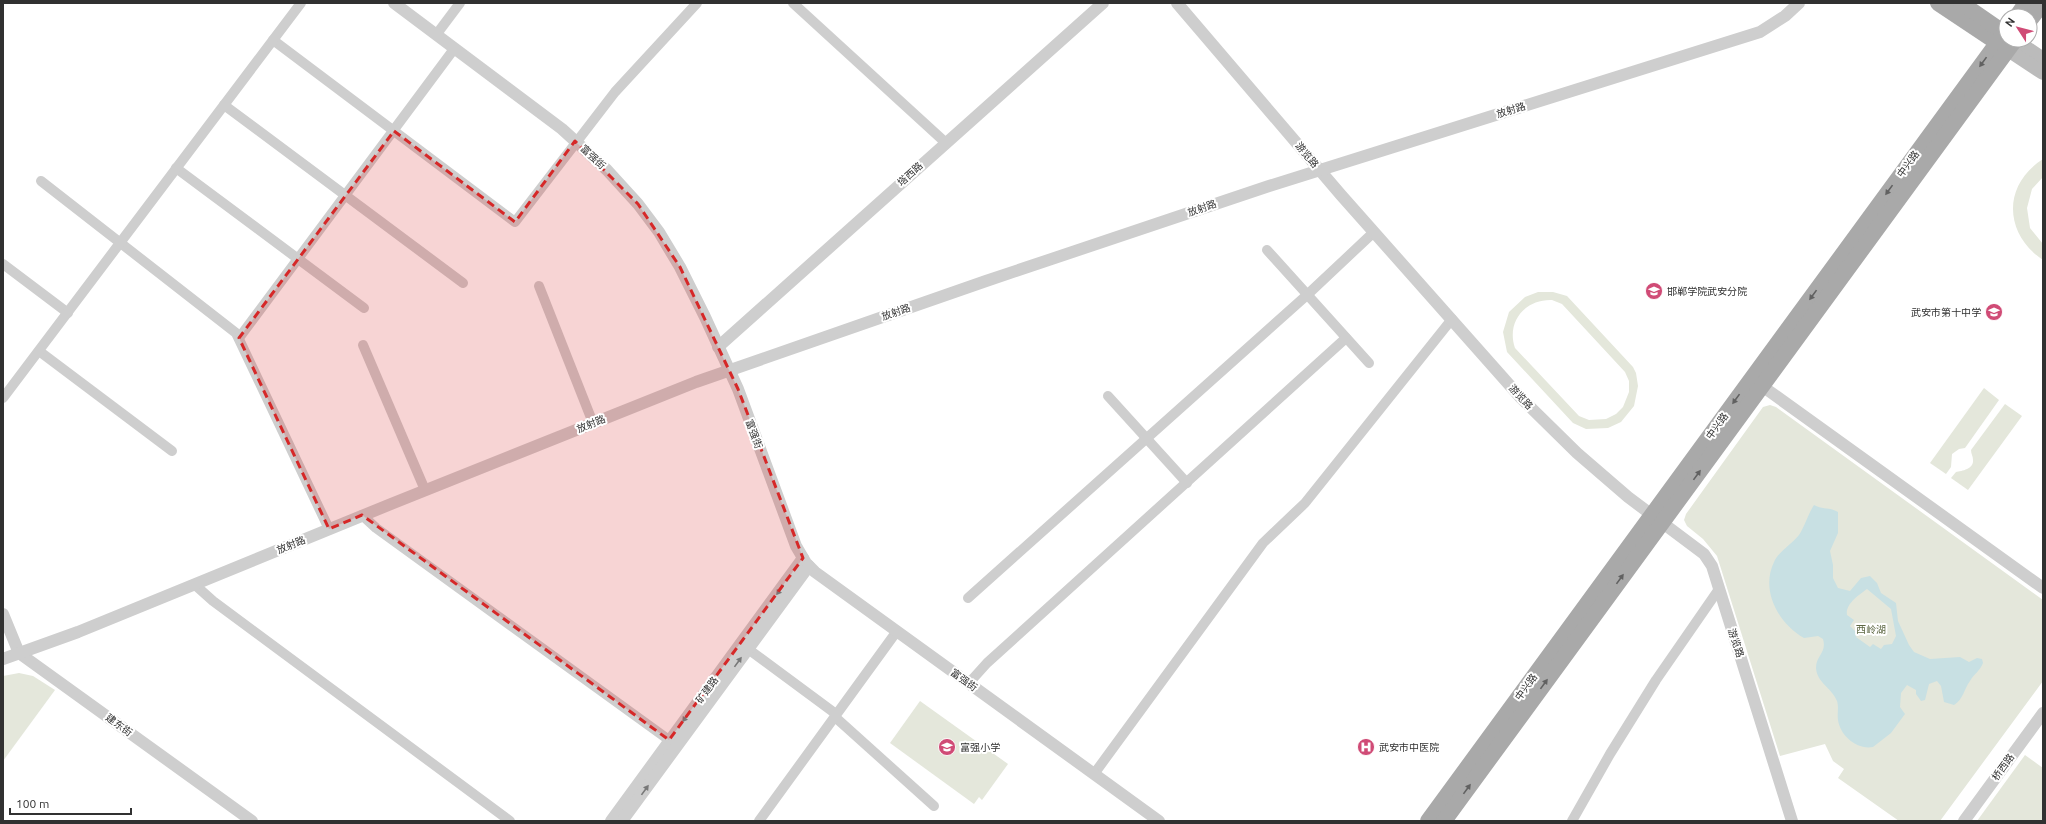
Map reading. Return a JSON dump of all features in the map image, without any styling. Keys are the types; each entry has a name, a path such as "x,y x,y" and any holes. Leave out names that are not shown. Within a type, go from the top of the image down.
{"main road":[{"path":"1938,3 1998,34"},
{"path":"1961,3 1998,31"},
{"name":"中兴路","path":"1428,821 1657,518 2001,48"},
{"name":"中兴路","path":"1444,821 1657,518 1762,386 2002,48"},
{"path":"2017,48 2043,73"},
{"path":"2023,48 2043,60"}],"street":[{"path":"3,398 301,3"},
{"name":"富强街","path":"394,3 575,141 620,184 659,232 682,272 729,371 789,528 806,562 897,631 1159,821"},
{"path":"436,35 460,3"},
{"path":"273,40 515,222 575,141 615,92 697,3"},
{"path":"792,3 946,143"},
{"name":"塔西路","path":"718,347 1102,3"},
{"name":"游览路","path":"1177,3 1320,170 1521,398 1576,453 1628,497 1704,554 1712,566 1792,821"},
{"name":"放射路","path":"3,659 78,632 362,515 593,423 729,371 986,281 1320,170 1760,32 1785,16 1799,3"},
{"path":"240,338 454,49"},
{"path":"224,104 463,283"},
{"path":"176,168 364,308"},
{"path":"41,181 230,327 240,338 329,529"},
{"path":"968,598 1307,295 1374,232"},
{"path":"1267,250 1369,363"},
{"path":"3,264 68,313"},
{"path":"539,286 593,423"},
{"path":"1094,774 1263,543 1305,503 1452,319"},
{"path":"969,683 987,663 1346,338"},
{"path":"363,346 425,490"},
{"path":"39,351 172,451"},
{"path":"1762,386 2043,588"},
{"path":"1108,396 1187,483"},
{"path":"362,515 543,651 581,675 669,740"},
{"name":"矿建路","path":"622,821 748,649 806,562"},
{"name":"矿建路","path":"610,821 669,740 806,562"},
{"path":"194,584 213,602 510,821"},
{"path":"1572,821 1610,754 1656,680 1719,589"},
{"path":"3,614 19,653"},
{"path":"759,821 897,631"},
{"path":"748,649 836,716 934,806"},
{"name":"建东街","path":"19,653 252,821"},
{"name":"桥西路","path":"1964,821 2043,713"}],"highlighted area":[{"path":"394,131 515,222 575,141 638,204 680,267 738,389 803,558 669,740 362,515 329,529 239,338"}],"green space":[{"path":"2043,159 2043,177 2032,189 2027,208 2030,228 2043,244 2043,260 2030,249 2021,237 2015,223 2013,210 2015,196 2020,182 2030,170"},
{"path":"1538,292 1553,292 1567,296 1633,367 1636,373 1638,386 1634,406 1621,422 1608,428 1586,429 1573,423 1507,352 1503,332 1509,312 1525,297","holes":["1552,300 1562,304 1625,372 1629,381 1629,392 1623,407 1616,414 1606,419 1589,420 1579,416 1515,348 1513,329 1520,314 1526,308 1534,303 1542,301"]},
{"path":"1984,388 1999,400 1965,448 1959,449 1952,454 1951,467 1946,474 1930,463"},
{"path":"2005,404 2022,416 1968,490 1951,478 1956,472 1972,466 1973,460 1971,450"},
{"name":"西岭湖","path":"1770,405 1776,407 2043,600 2043,681 1940,821 1899,821 1838,778 1844,769 1833,761 1825,744 1780,756 1717,556 1703,539 1687,526 1684,520 1686,514 1763,407"},
{"path":"19,673 33,676 55,690 3,761 3,676"},
{"path":"920,701 1008,764 982,800 979,797 974,804 890,743"},
{"path":"2025,755 2043,768 2043,821 1977,821"}],"water":[{"path":"1814,505 1838,512 1838,533 1830,551 1833,565 1833,578 1838,588 1850,591 1861,578 1870,576 1877,583 1881,593 1896,603 1898,621 1909,645 1914,652 1930,659 1960,657 1969,662 1977,658 1982,659 1982,666 1968,684 1957,703 1954,705 1944,702 1941,686 1937,681 1929,684 1925,700 1921,701 1916,694 1916,690 1907,685 1901,693 1900,707 1905,714 1891,733 1873,747 1855,744 1845,736 1839,726 1837,701 1832,692 1819,678 1816,668 1816,664 1824,648 1823,639 1818,636 1804,638 1795,632 1774,606 1771,595 1769,584 1770,573 1774,562 1776,558 1799,535","holes":["1867,589 1891,609 1896,636 1892,644 1884,645 1881,649 1873,644 1870,647 1856,637 1858,634 1850,626 1854,620 1847,615 1847,611 1853,600 1860,594"]}],"place":[{"name":"邯郸学院武安分院","path":"1654,291"},
{"name":"武安市第十中学","path":"1994,312"},
{"name":"富强小学","path":"947,747"},
{"name":"武安市中医院","path":"1366,747"}]}
